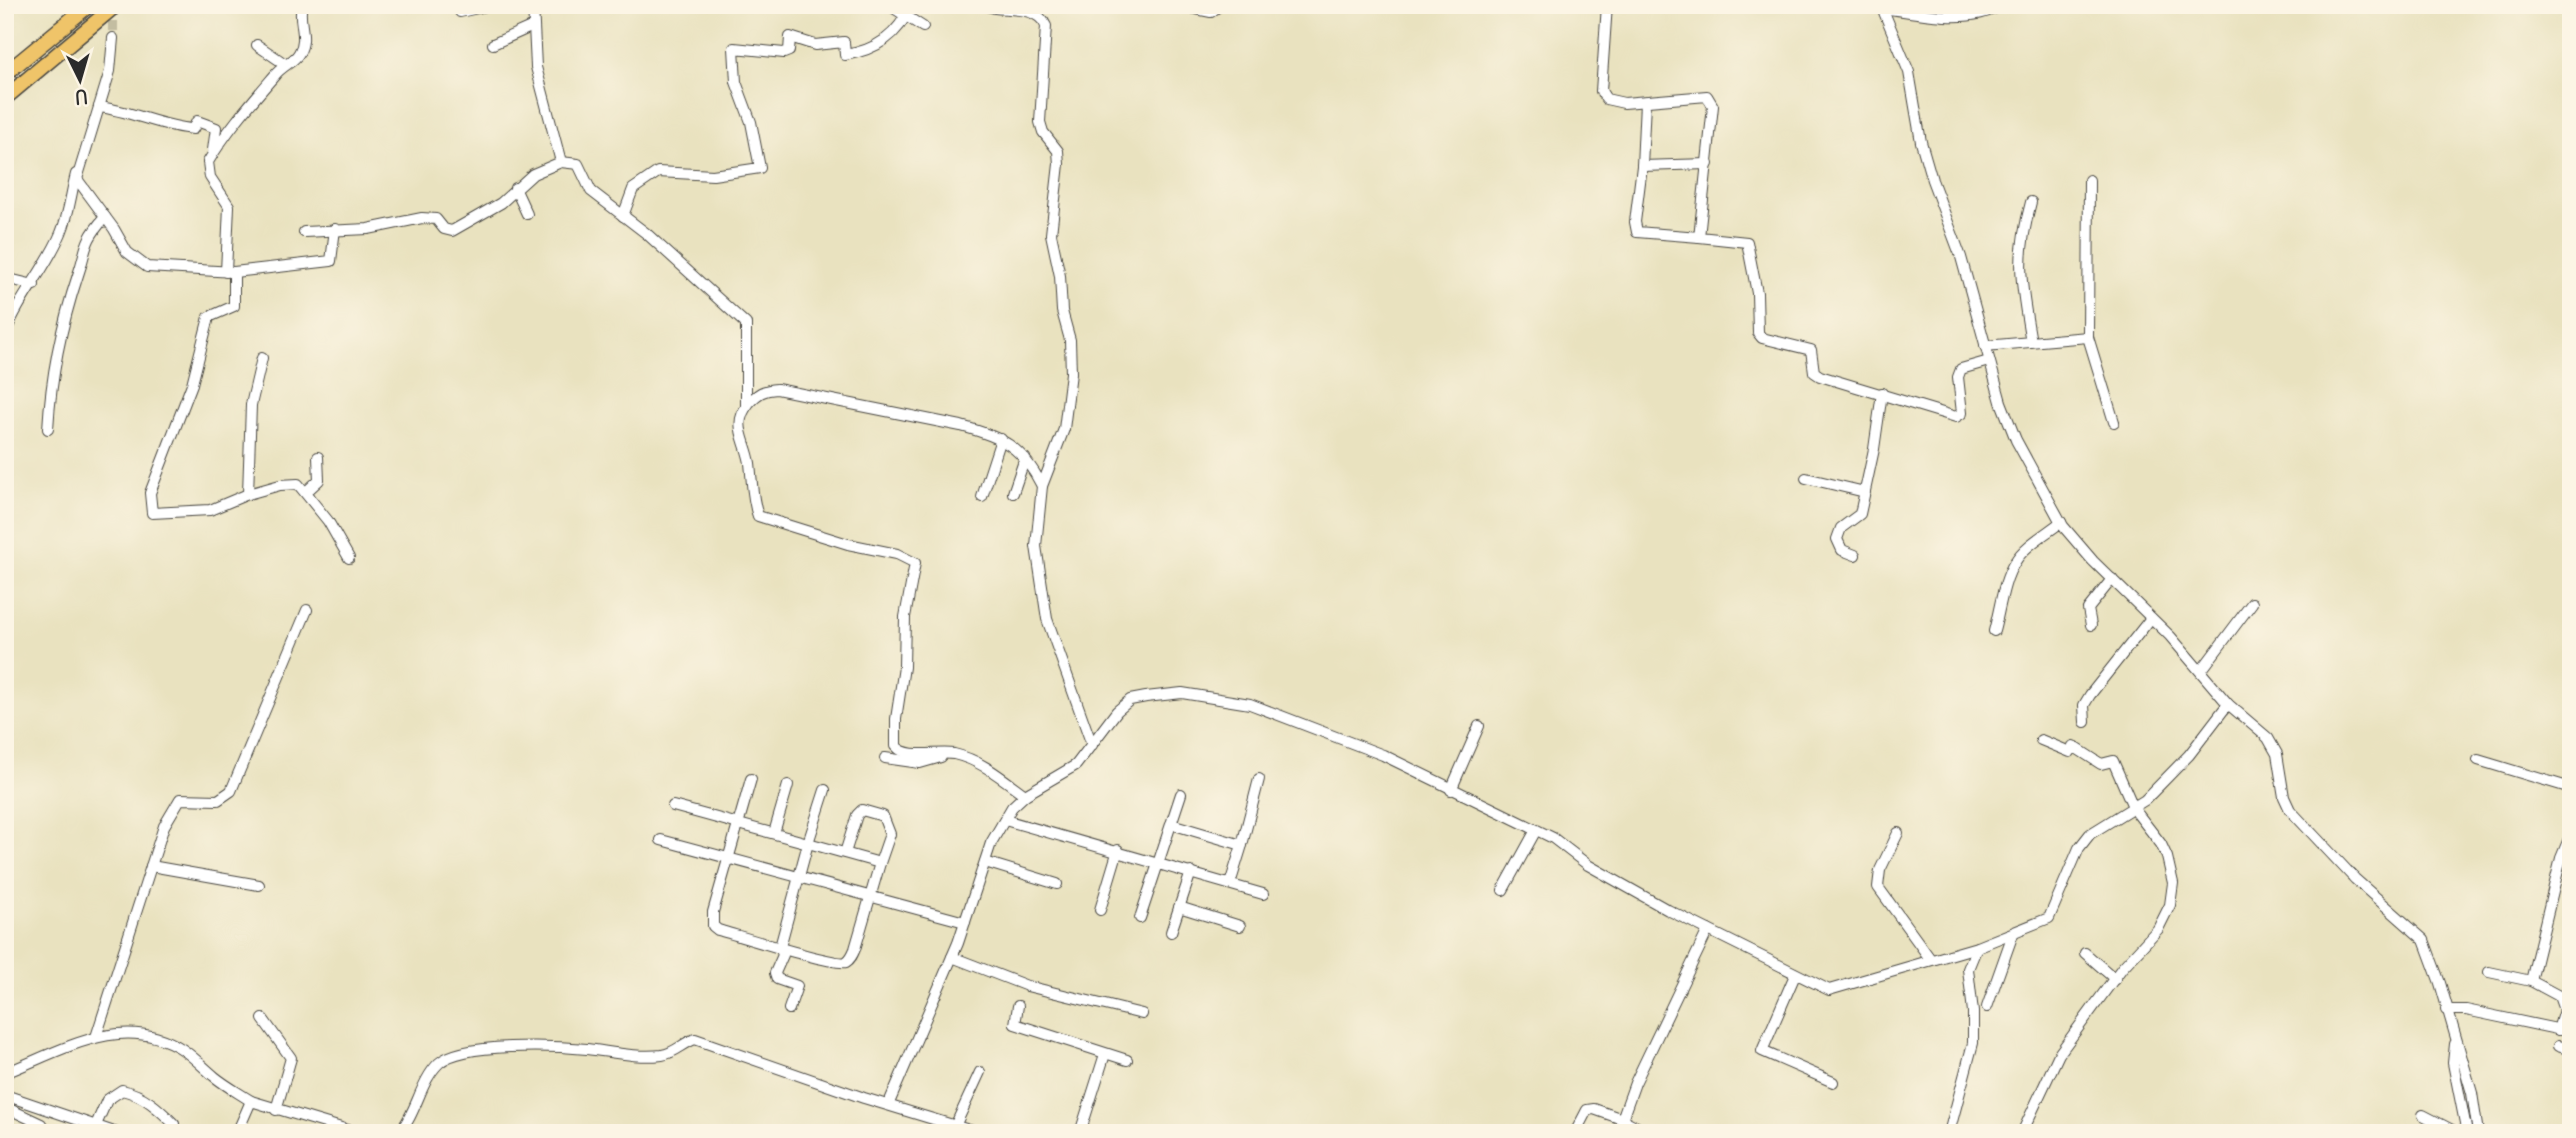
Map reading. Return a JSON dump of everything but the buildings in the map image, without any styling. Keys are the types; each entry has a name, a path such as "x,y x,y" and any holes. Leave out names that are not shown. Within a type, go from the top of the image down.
{"highway":[{"path":"5,74 89,5"},
{"path":"5,98 116,5"}],"street":[{"path":"302,5 300,13 304,39 301,51 285,64 242,114 214,153 207,170 229,206 230,272 234,306 209,317 191,384 149,501 152,513 210,510 248,494 298,484 349,558"},
{"path":"460,12 491,5"},
{"path":"533,5 536,66 561,162"},
{"path":"889,5 923,27"},
{"path":"623,216 633,188 658,173 713,175 760,168 751,122 736,82 734,48 784,53 789,51 790,37 815,45 844,42 845,55 872,51 905,16 911,5"},
{"path":"982,5 1034,13 1043,19 1046,26 1040,122 1043,132 1058,150 1059,164 1051,234 1060,276 1062,311 1070,340 1071,373 1064,429 1042,486 1036,546 1047,619 1092,745"},
{"path":"1177,5 1210,12 1220,5"},
{"path":"1606,5 1601,91 1606,99 1624,103 1707,96 1711,99 1713,106 1708,164 1699,237"},
{"path":"1881,7 1944,16 1975,14 2001,5"},
{"path":"1881,7 1909,72 1921,142 1961,257 1989,361 2016,440 2061,522 2201,671 2228,704 2252,722 2277,754 2284,797 2290,810 2355,879 2389,906 2424,940 2432,956 2472,1093 2478,1133"},
{"path":"493,44 533,26"},
{"path":"5,334 21,299 34,285 62,231 76,173 110,71 113,38"},
{"path":"257,45 285,64"},
{"path":"1646,102 1635,222 1637,232 1747,242 1757,293 1758,333 1762,338 1811,350 1814,372 1820,376 1956,417 1962,413 1958,377 1961,369 1989,361"},
{"path":"99,107 122,110 173,128 193,129 197,121 216,128 214,153"},
{"path":"304,232 368,229 422,218 436,219 444,229 452,231 501,202 533,174 561,162 578,164 591,191 746,324 746,407"},
{"path":"1642,166 1708,164"},
{"path":"76,173 79,184 127,253 147,267 230,272 331,261 335,229"},
{"path":"2089,180 2088,337 2114,422"},
{"path":"515,188 527,214"},
{"path":"2031,202 2020,241 2019,276 2031,342"},
{"path":"48,429 58,340 71,292 79,274 83,250 105,218"},
{"path":"5,278 34,285"},
{"path":"1985,346 2088,337"},
{"path":"248,494 251,405 262,358"},
{"path":"1026,794 975,760 952,754 904,752 896,746 896,719 904,667 905,617 915,563 897,554 848,544 758,516 753,502 754,489 747,450 739,428 739,417 764,390 777,389 961,426 1001,439 1025,458 1042,486"},
{"path":"1855,555 1842,550 1837,539 1841,528 1852,523 1860,514 1882,393"},
{"path":"982,496 1001,439"},
{"path":"306,492 319,480 318,457"},
{"path":"1013,493 1025,458"},
{"path":"1806,478 1865,492"},
{"path":"1994,631 2009,573 2015,561 2061,522"},
{"path":"2091,625 2088,609 2112,579"},
{"path":"2201,671 2252,603"},
{"path":"96,1037 164,826 180,799 218,800 232,791 307,610"},
{"path":"2085,722 2084,705 2090,695 2151,618"},
{"path":"889,1103 952,957 991,843 1012,807 1026,794 1076,765 1117,711 1130,701 1182,693 1251,704 1310,725 1383,755 1536,830 1573,851 1588,865 1820,988 1838,989 1977,947 2049,918 2085,841 2100,825 2134,809 2189,755 2228,704"},
{"path":"1451,790 1479,726"},
{"path":"2022,1133 2059,1054 2166,917 2172,894 2172,870 2167,857 2161,844 2134,809 2113,761 2101,764 2073,746 2070,752 2041,740"},
{"path":"885,758 920,763 952,754"},
{"path":"2478,760 2571,788"},
{"path":"751,779 713,912 713,926 833,961 849,960 890,834 883,816 862,810 856,815 845,853"},
{"path":"1230,884 1259,779"},
{"path":"774,834 788,785"},
{"path":"789,1009 797,986 775,978 783,955 780,947 825,790"},
{"path":"1140,918 1181,794"},
{"path":"673,806 880,863"},
{"path":"1005,820 1118,850 1263,894"},
{"path":"1171,824 1242,845"},
{"path":"1503,890 1536,830"},
{"path":"1898,833 1880,870 1878,887 1931,960"},
{"path":"2531,981 2561,858 2571,834"},
{"path":"661,840 965,922"},
{"path":"1100,910 1118,850"},
{"path":"985,862 1058,884"},
{"path":"150,866 259,886"},
{"path":"1171,932 1191,872"},
{"path":"1179,908 1240,926"},
{"path":"1622,1119 1635,1083 1708,930"},
{"path":"1987,1007 2013,934"},
{"path":"1949,1133 1973,1043 1968,969 1977,947"},
{"path":"2085,953 2115,979"},
{"path":"952,957 1027,986 1142,1014"},
{"path":"2489,972 2531,981 2554,992 2563,1002 2564,1010 2558,1030"},
{"path":"1795,975 1762,1051 1833,1082"},
{"path":"1018,1006 1015,1024 1127,1060"},
{"path":"2446,1010 2466,1010 2571,1032"},
{"path":"263,1019 291,1058 276,1110"},
{"path":"5,1073 96,1037 124,1031 155,1037 183,1049 216,1078 251,1101 358,1133"},
{"path":"2455,1037 2453,1063 2467,1133"},
{"path":"399,1133 438,1064 449,1056 469,1051 585,1049 621,1054 664,1055 691,1040 700,1039 864,1098 889,1103 952,1127 979,1133"},
{"path":"2558,1046 2571,1050"},
{"path":"1080,1133 1105,1054"},
{"path":"952,1127 980,1072"},
{"path":"96,1125 107,1100 122,1090 141,1096 157,1107 174,1124 172,1133"},
{"path":"5,1095 117,1133"},
{"path":"237,1133 251,1101"},
{"path":"5,1107 41,1124 46,1133"},
{"path":"1575,1133 1587,1110 1594,1109 1622,1119 1648,1133"},
{"path":"2423,1115 2458,1133"}],"tunnel":[{"path":"113,6 113,38"}]}
